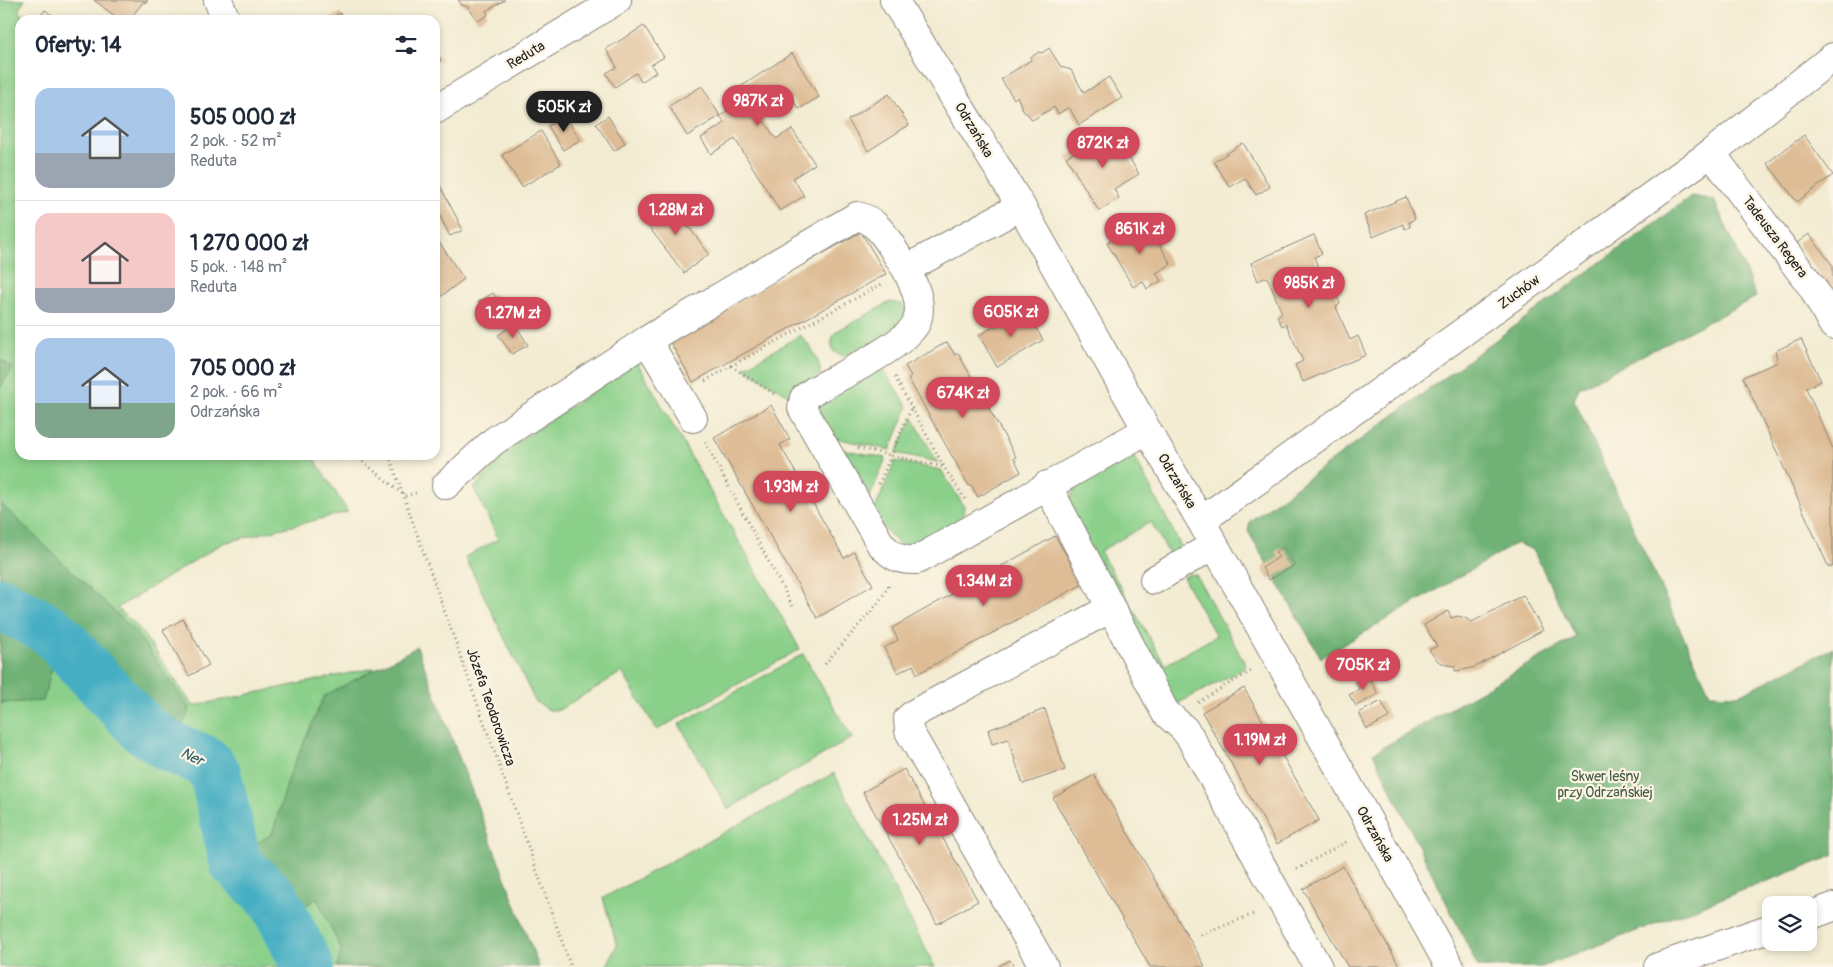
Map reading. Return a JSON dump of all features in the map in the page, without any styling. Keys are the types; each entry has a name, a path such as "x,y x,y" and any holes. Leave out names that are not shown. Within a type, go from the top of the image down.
{"street":[{"path":"218,0 224,15"},
{"name":"Reduta","path":"440,107 616,0"},
{"name":"Odrzańska","path":"894,0 1021,206 1147,430 1201,521 1450,967"},
{"name":"Zuchów","path":"1201,521 1711,153 1833,57"},
{"name":"Tadeusza Regera","path":"1711,153 1813,288 1833,325"},
{"path":"906,269 1021,206"},
{"path":"446,485 494,441 646,340 857,216 866,217 875,224 906,269 918,296 918,320 906,337 804,398 802,408 880,543 895,558 906,561 917,560 1147,430"},
{"path":"646,340 692,418"},
{"path":"1047,485 1165,712 1190,737 1318,967"},
{"path":"1154,580 1214,545"},
{"path":"1044,967 909,732 908,720 914,713 1111,608"},
{"path":"1817,913 1833,908"},
{"path":"1658,967 1762,931"}],"path":[{"path":"731,366 906,269"},
{"path":"881,352 944,467 970,507"},
{"path":"865,518 912,406"},
{"path":"692,418 794,607"},
{"path":"821,441 944,467"},
{"path":"361,460 405,496"},
{"name":"Józefa Teodorowicza","path":"391,460 571,967"},
{"path":"1174,720 1182,711 1254,669"},
{"path":"1293,872 1348,840"},
{"path":"1201,935 1282,903"}],"green space":[{"path":"0,0 25,0 19,9 22,15 15,15 15,460 315,460 348,512 223,543 117,608 139,628 193,706 374,668 505,967 0,967"},
{"name":"Skwer leśny przy Odrzańskiej","path":"1691,196 1714,200 1756,297 1579,388 1574,400 1710,694 1739,695 1833,648 1833,856 1542,967 1478,967 1373,753 1576,637 1533,550 1517,543 1321,658 1248,531 1250,521"},
{"path":"890,302 902,304 906,317 861,356 844,356 834,352 832,341 837,331"},
{"path":"800,335 817,358 820,374 792,397 744,368"},
{"path":"0,359 13,368 0,388"},
{"path":"637,362 800,649 657,730 622,672 559,710 549,710 535,701 465,557 498,539 474,488 513,445"},
{"path":"872,369 884,371 908,407 890,450 826,436 817,419 818,408 824,397"},
{"path":"913,418 937,462 896,453"},
{"path":"831,447 886,458 866,506"},
{"path":"1130,457 1135,458 1184,552 1172,559 1151,522 1100,551 1165,665 1216,636 1183,577 1190,574 1196,575 1246,665 1243,669 1179,703 1169,699 1065,506 1076,487 1083,481"},
{"path":"895,461 941,470 964,506 963,515 959,523 906,551 872,516"},
{"path":"0,503 135,631 190,709 175,741 54,660 43,701 0,703"},
{"path":"417,647 539,967 337,967 341,949 317,898 281,923 239,876 252,846 272,834 290,774 324,696"},
{"path":"803,654 852,738 728,809 679,724"},
{"path":"834,773 935,967 606,967 617,945 603,898"}],"building":[{"path":"94,0 148,0 145,3 144,1 133,15 113,15"},
{"path":"458,0 505,0 486,11 488,15 478,21 468,7 462,5"},
{"path":"45,10 52,15 41,15"},
{"path":"644,26 664,57 651,65 656,72 641,82 636,73 615,87 606,73 617,67 606,49"},
{"path":"1049,48 1061,67 1071,70 1084,93 1109,77 1122,98 1079,125 1069,107 1058,114 1054,107 1032,120 1024,112 1017,96 1014,99 1001,79 1031,60 1031,57"},
{"path":"792,53 819,97 799,109 792,99 762,118 776,139 792,129 815,164 793,178 804,196 780,211 735,139 711,154 701,138 725,123 720,116 746,99 739,88"},
{"path":"702,86 720,116 687,136 669,106"},
{"path":"889,94 909,125 868,151 848,120"},
{"path":"565,116 580,140 563,150 548,126"},
{"path":"608,116 625,143 614,151 596,124"},
{"path":"1112,130 1139,174 1114,189 1119,198 1099,211 1066,157"},
{"path":"541,131 561,164 522,187 502,155"},
{"path":"1804,135 1833,175 1797,202 1767,163"},
{"path":"1243,143 1270,187 1256,195 1245,178 1230,187 1214,162"},
{"path":"440,186 463,230 450,236 440,216"},
{"path":"1406,197 1415,219 1409,222 1410,227 1405,229 1403,224 1373,237 1364,215"},
{"path":"668,199 709,254 684,273 642,218"},
{"path":"1145,220 1171,264 1156,273 1161,281 1147,289 1143,281 1133,287 1107,243"},
{"path":"861,232 886,274 693,382 669,340"},
{"path":"1809,234 1833,266 1833,293 1797,243"},
{"path":"1314,235 1322,254 1314,257 1329,292 1335,290 1340,304 1336,307 1350,340 1358,336 1366,355 1303,382 1295,365 1303,361 1286,324 1282,326 1277,316 1282,313 1267,277 1258,281 1251,263"},
{"path":"440,243 464,279 440,297"},
{"path":"493,293 501,304 485,313 478,302"},
{"path":"1025,309 1043,340 997,367 979,335"},
{"path":"515,324 528,345 512,354 498,335"},
{"path":"1801,339 1821,381 1806,388 1833,449 1833,566 1829,568 1743,377 1778,362 1775,351"},
{"path":"947,342 955,355 958,353 1016,457 1014,458 1021,472 978,497 971,485 969,486 908,378 911,376 905,366"},
{"path":"771,405 790,439 780,445 844,558 854,552 873,585 817,618 714,438"},
{"path":"1055,536 1083,584 917,674 913,665 898,673 884,648 898,640 892,628"},
{"path":"1283,547 1295,565 1269,580 1262,568 1279,557 1275,552"},
{"path":"1523,595 1543,630 1475,667 1467,669 1455,671 1455,666 1438,661 1429,650 1437,646 1424,625 1448,611 1451,618 1458,616 1472,622"},
{"path":"183,619 209,665 189,676 163,630"},
{"path":"1367,675 1378,694 1356,706 1349,695 1359,689 1355,682"},
{"path":"1244,688 1319,820 1277,844 1202,712"},
{"path":"1381,701 1390,717 1367,729 1359,713"},
{"path":"1045,709 1065,770 1023,784 1008,739 992,744 988,730"},
{"path":"904,769 978,901 937,924 863,792"},
{"path":"1094,775 1205,966 1150,967 1053,798"},
{"path":"1343,866 1400,967 1348,967 1303,889"},
{"path":"1010,960 1014,967 997,967"}],"waterway":[{"name":"Ner","path":"0,603 53,632 143,729 171,747 205,761 215,773 236,864 274,899 308,967"}]}
